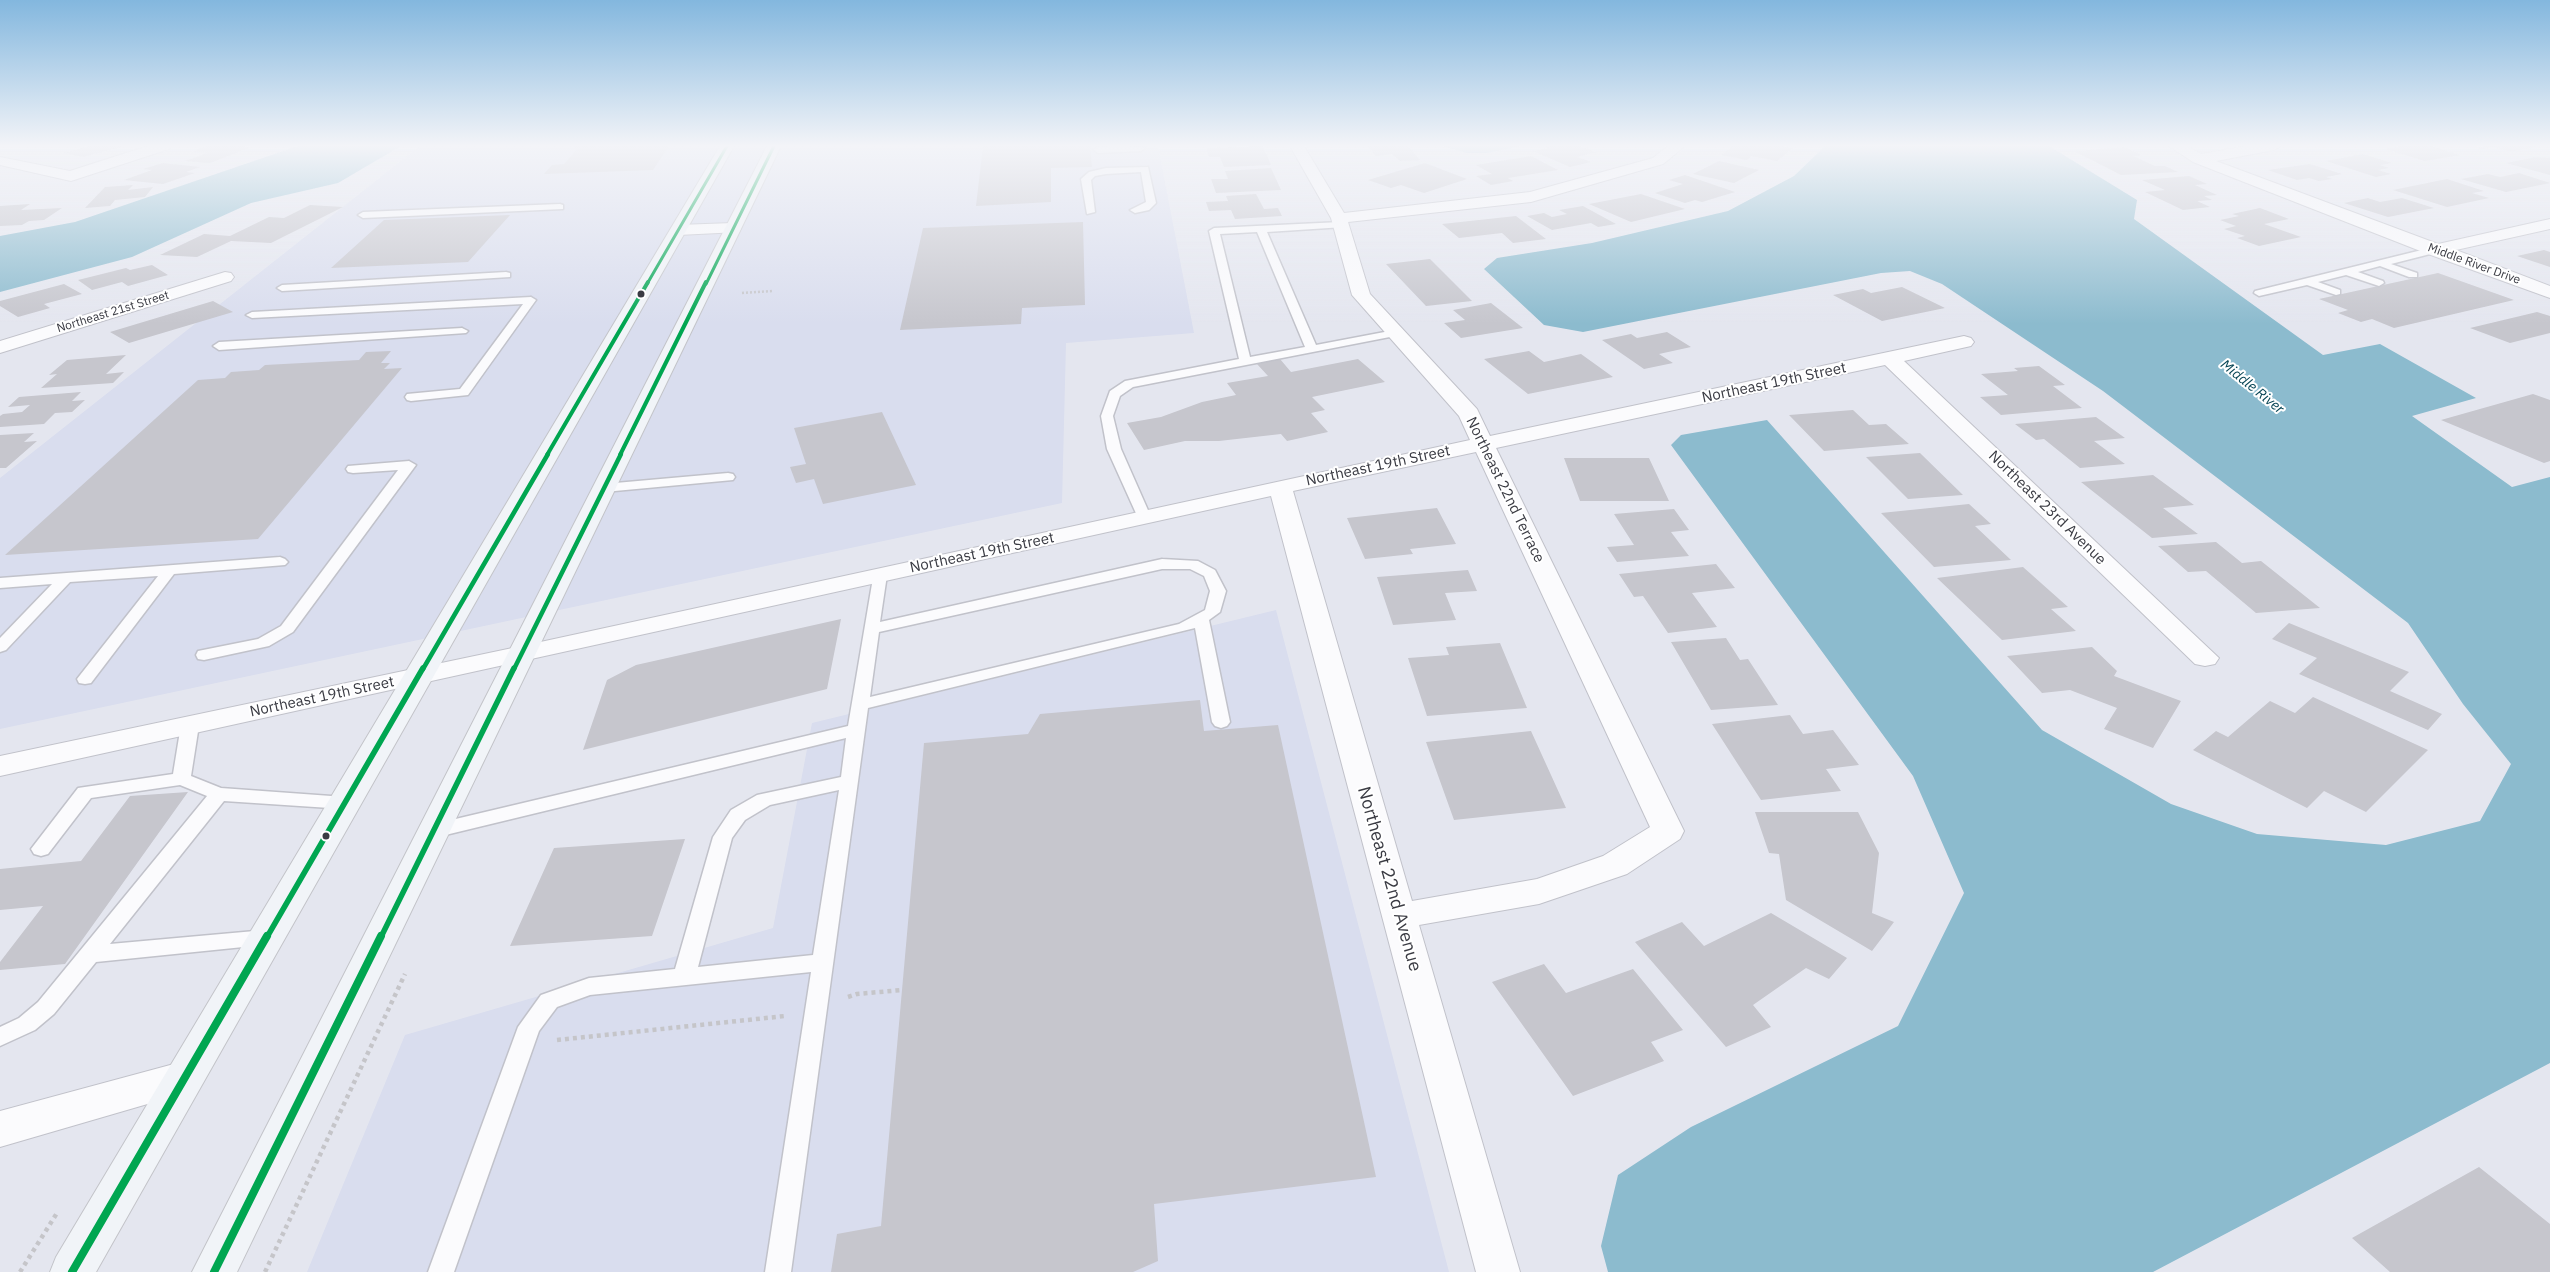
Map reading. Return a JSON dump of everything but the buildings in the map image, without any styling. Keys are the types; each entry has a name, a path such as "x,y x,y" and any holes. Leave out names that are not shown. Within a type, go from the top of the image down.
{"main road":[{"path":"72,1272 692,205"},
{"path":"214,1272 744,205"}],"street":[{"name":"Northeast 22nd Terrace","path":"1331,205 1340,221 1361,295 1469,414 1668,831 1615,865 1540,891 1400,916"},
{"path":"1340,221 1464,205"},
{"name":"Middle River Drive","path":"2318,205 2550,292"},
{"path":"2434,250 2550,224"},
{"path":"678,230 733,228"},
{"name":"Northeast 21st Street","path":"0,347 225,277"},
{"path":"0,363 36,336"},
{"name":"Northeast 19th Street","path":"0,766 522,654 1280,487 1964,342"},
{"name":"Northeast 23rd Avenue","path":"1890,358 2205,658"},
{"name":"Northeast 22nd Avenue","path":"1280,487 1498,1272"},
{"path":"0,1129 185,1077"}],"lane":[{"path":"1089,205 1090,212"},
{"path":"1135,210 1146,208 1149,205"},
{"path":"363,215 560,207"},
{"path":"1245,361 1214,231 1260,229 1340,221"},
{"path":"1260,229 1312,349"},
{"path":"2259,293 2434,250"},
{"path":"2380,263 2413,275"},
{"path":"2346,271 2379,283"},
{"path":"282,288 506,275"},
{"path":"2307,281 2336,292"},
{"path":"252,315 531,300 464,392 411,397"},
{"path":"218,346 462,331"},
{"path":"1144,517 1114,449 1107,416 1114,394 1130,384 1395,333"},
{"path":"204,655 263,643 286,629 409,465 354,470"},
{"path":"604,488 728,477"},
{"path":"0,583 280,562"},
{"path":"860,705 1184,628 1212,612 1218,591 1210,573 1193,564 1162,564 871,629"},
{"path":"85,678 170,570"},
{"path":"778,1272 879,575"},
{"path":"0,647 66,578"},
{"path":"1201,618 1221,722"},
{"path":"181,779 190,725"},
{"path":"433,831 856,730"},
{"path":"41,849 85,792 181,779 219,794 345,803"},
{"path":"684,977 723,837 738,815 764,800 850,781"},
{"path":"0,1037 27,1024 46,1008 219,794"},
{"path":"90,954 266,938"},
{"path":"441,1272 528,1027 549,1001 589,987 823,962"}],"path":[{"path":"742,293 772,291"},
{"path":"522,1044 779,1018 817,1008 857,994 902,990"}],"shaded area":[{"path":"345,205 1169,205 1194,333 1066,343 1062,503 0,729 0,478"},
{"path":"1276,610 1449,1272 307,1272 405,1035 773,928 812,723"}],"water":[{"path":"124,205 246,205 132,257 0,292 0,236 75,222"},
{"name":"Middle River","path":"1739,205 2136,205 2134,219 2323,355 2380,344 2476,398 2412,416 2512,487 2550,477 2550,1063 2153,1272 1608,1272 1601,1246 1618,1175 1691,1127 1898,1026 1964,893 1913,776 1671,445 1681,435 1767,420 2042,730 2171,804 2257,834 2386,845 2480,821 2511,764 2463,704 2408,623 2103,391 1942,284 1910,271 1881,273 1583,332 1544,325 1484,269 1497,258 1592,243 1728,211"}],"transit line":[{"path":"72,1272 692,205"},
{"path":"214,1272 744,205"}]}
